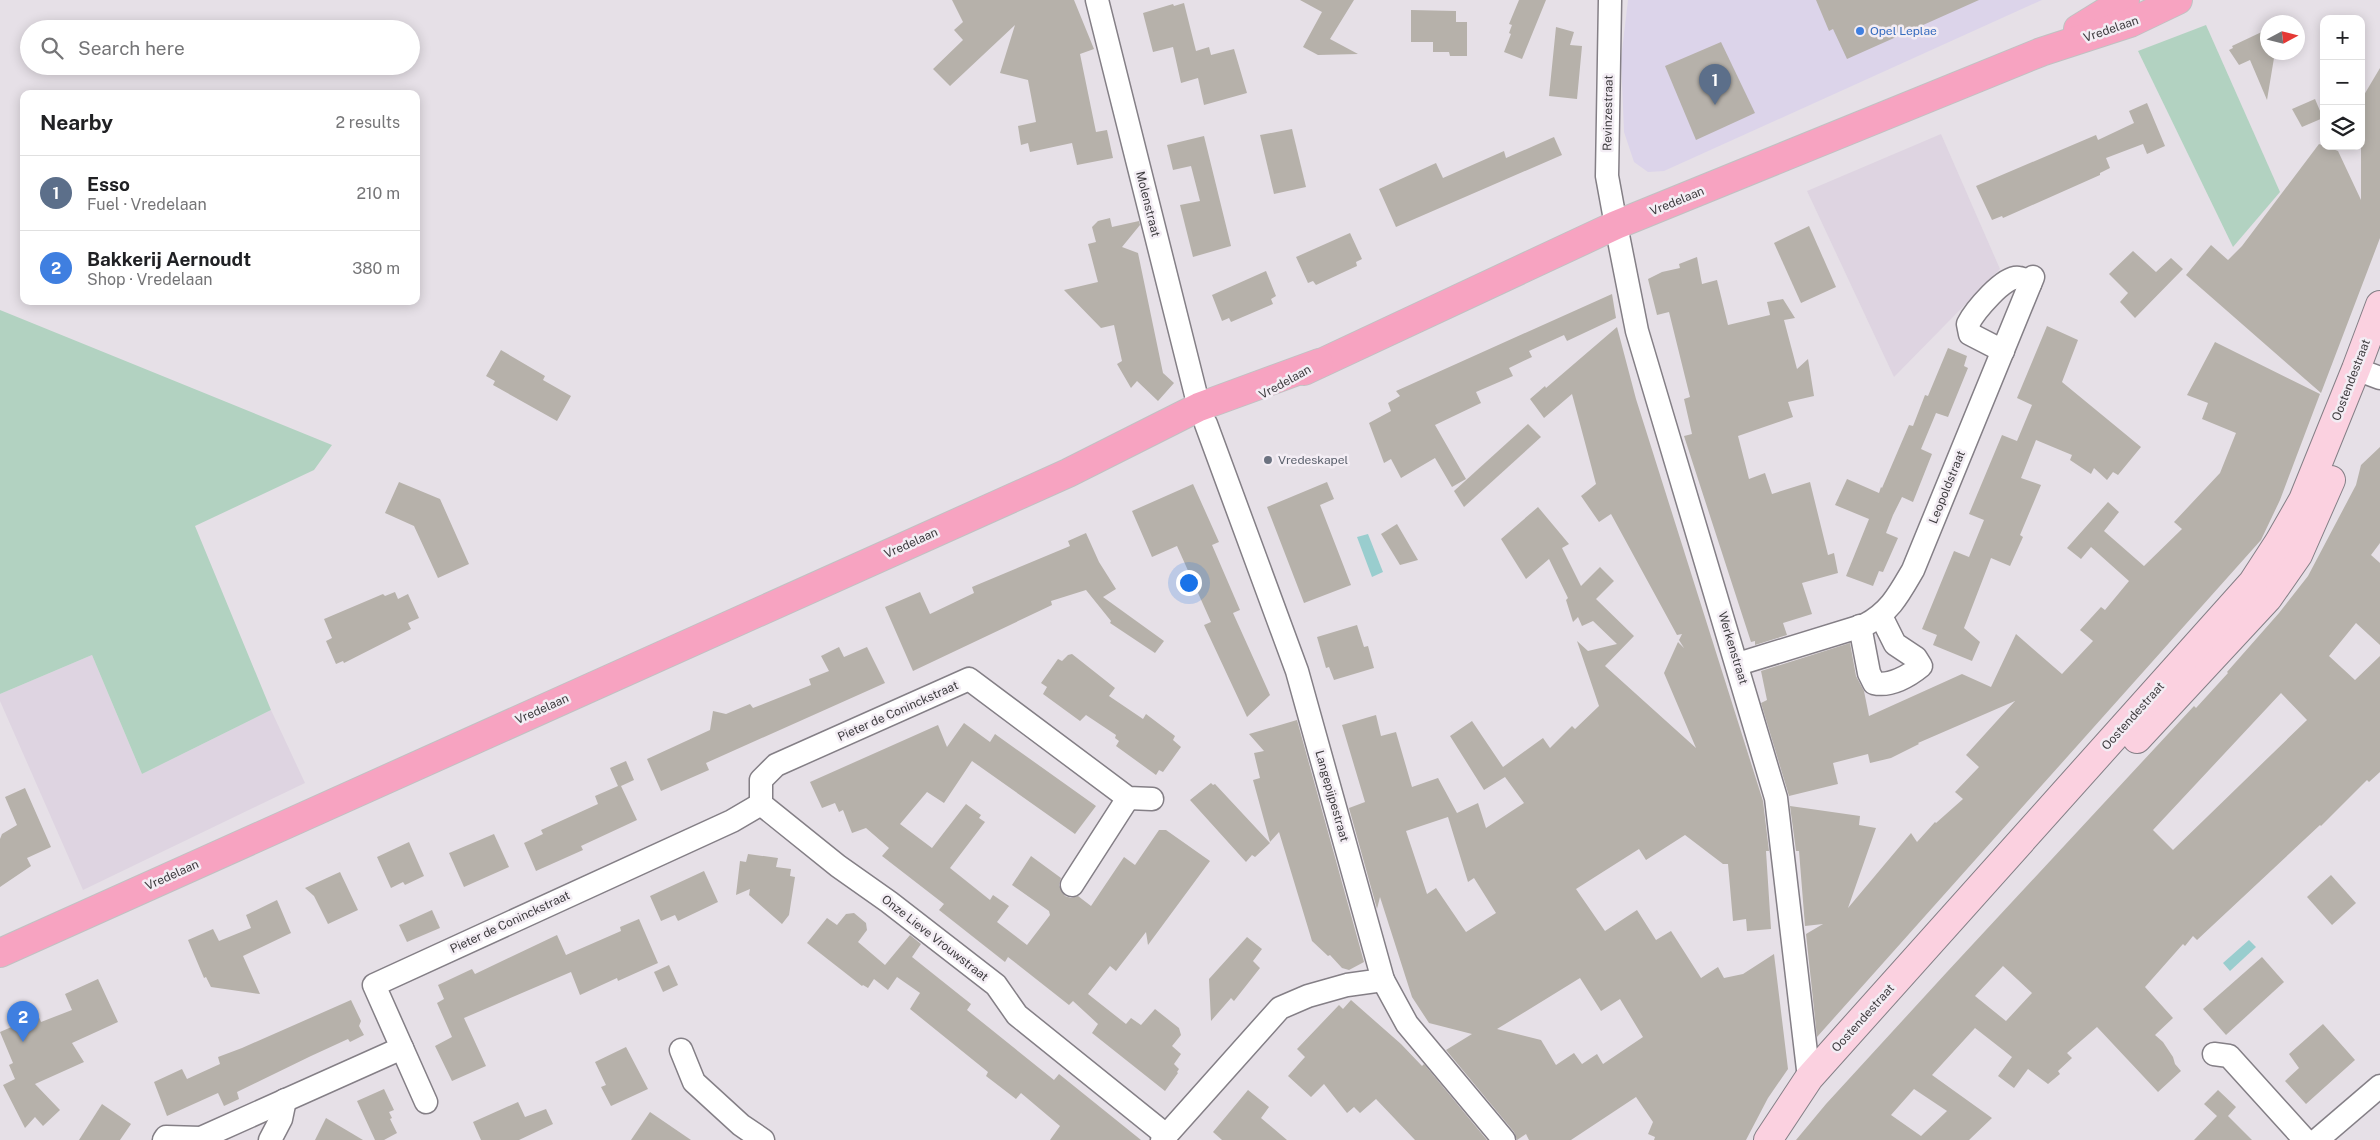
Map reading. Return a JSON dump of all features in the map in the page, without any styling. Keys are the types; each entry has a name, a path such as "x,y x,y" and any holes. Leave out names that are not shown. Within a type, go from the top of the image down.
{"main road":[{"name":"Vredelaan","path":"2041,52 2126,0"},
{"name":"Vredelaan","path":"0,953 1084,465 1202,416 1616,226 2041,52 2130,23 2178,0"}],"street":[{"name":"Molenstraat","path":"1097,0 1202,416"},
{"name":"Revinzestraat","path":"1610,0 1607,176 1616,226"},
{"name":"Werkenstraat","path":"1616,226 1637,331 1738,664 1776,798 1809,1078"},
{"name":"Leopoldstraat","path":"1738,664 1860,626 1880,616 1896,599 1913,570 2031,280 2009,279 1975,311 1968,324 1970,334 2002,351"},
{"name":"Oostendestraat","path":"1771,1139 1809,1078 2253,582 2303,500 2373,371 2380,305"},
{"name":"Langepijpestraat","path":"1202,416 1297,672 1384,980 1407,1024 1504,1140"},
{"path":"1860,626 1869,673 1874,682 1883,685 1912,674 1920,666 1916,658 1895,644 1880,616"},
{"name":"Pieter de Coninckstraat","path":"426,1102 374,985 732,821 761,804 761,780 776,765 969,679 1128,798"},
{"path":"1072,884 1128,798 1152,799"},
{"name":"Onze Lieve Vrouwstraat","path":"761,804 838,866 889,902 996,985 1017,1015 1164,1137 1280,1008 1308,996 1347,985 1384,980"},
{"path":"164,1140 166,1137 201,1138 402,1048"},
{"path":"681,1050 694,1082 741,1125 763,1140"},
{"path":"2214,1054 2229,1056 2305,1140"},
{"path":"2317,1140 2380,1086"},
{"path":"270,1140 281,1119 285,1100"}],"shaded area":[{"path":"1628,0 2042,0 1664,171 1648,172 1634,162 1624,132 1621,59"},
{"path":"1941,134 2000,269 1894,377 1807,191"},
{"path":"92,655 142,774 271,710 305,783 83,890 0,701 0,694"}],"green space":[{"path":"2206,25 2280,192 2233,247 2138,51"},
{"path":"0,310 332,445 314,470 195,526 271,710 142,774 92,655 0,694"}],"water":[{"path":"1368,534 1383,572 1372,577 1357,537"},
{"path":"2249,940 2256,947 2230,971 2223,963"}],"building":[{"path":"952,0 1074,0 1094,49 1080,54 1096,132 1107,130 1113,158 1077,165 1072,143 1030,152 1028,143 1021,145 1018,126 1036,122 1028,80 1000,73 1015,25 950,86 933,69 963,40 954,30 963,22"},
{"path":"1300,0 1354,0 1330,39 1358,54 1318,55 1303,47 1322,12"},
{"path":"1519,0 1546,0 1522,59 1504,52 1511,34 1509,33 1512,25 1509,24"},
{"path":"1816,0 1979,0 1847,59 1833,29 1829,31"},
{"path":"1184,3 1196,51 1209,47 1211,55 1234,49 1247,93 1204,105 1198,78 1181,83 1173,47 1153,52 1143,13 1173,4 1174,6"},
{"path":"1411,10 1456,11 1456,22 1467,22 1467,56 1450,56 1449,52 1433,52 1433,42 1411,42"},
{"path":"1556,27 1574,32 1570,45 1582,46 1577,99 1549,96"},
{"path":"2260,33 2260,60 2274,60 2267,100 2250,60 2239,65 2229,50 2233,48 2232,46"},
{"path":"1721,42 1755,113 1696,140 1665,66"},
{"path":"2380,68 2380,238 2321,393 2186,275 2211,245 2228,260 2242,246 2319,144 2320,150 2338,151 2361,200 2361,150 2365,150 2365,93"},
{"path":"2315,99 2320,111 2320,119 2302,127 2292,109"},
{"path":"2147,103 2165,146 2147,154 2143,144 2106,158 2110,168 2100,173 2100,175 2003,218 2002,216 1992,220 1976,186 2096,135 2098,140 2134,123 2129,111"},
{"path":"1292,129 1306,187 1274,194 1260,135"},
{"path":"1204,136 1231,246 1193,257 1180,205 1200,201 1191,166 1173,170 1167,145"},
{"path":"1554,137 1562,155 1396,227 1379,189 1436,163 1443,178 1504,151 1506,158"},
{"path":"1110,218 1112,227 1139,221 1140,225 1122,247 1138,253 1163,373 1174,383 1158,401 1137,381 1131,388 1117,364 1122,361 1114,325 1101,328 1064,290 1098,282 1088,244 1096,242 1092,227 1098,221"},
{"path":"1809,226 1836,287 1801,303 1774,243"},
{"path":"1350,233 1362,259 1356,262 1357,266 1316,285 1313,281 1308,283 1296,257"},
{"path":"2133,251 2156,272 2171,258 2183,269 2135,318 2120,302 2128,293 2109,274"},
{"path":"1697,257 1702,284 1717,280 1728,325 1770,315 1767,302 1783,299 1795,318 1784,320 1797,369 1808,359 1814,396 1788,402 1793,417 1738,436 1749,479 1765,473 1772,494 1810,482 1828,555 1834,553 1838,573 1802,583 1812,614 1783,623 1787,635 1755,645 1755,641 1751,642 1684,436 1692,434 1684,399 1690,397 1669,312 1657,315 1648,279 1662,272 1680,268 1679,264"},
{"path":"1266,271 1276,296 1271,299 1273,304 1231,322 1229,318 1222,321 1212,295"},
{"path":"1612,294 1616,318 1567,341 1564,335 1529,351 1532,357 1509,368 1513,376 1476,392 1481,403 1435,425 1466,479 1452,487 1435,458 1401,478 1391,459 1384,463 1369,423 1391,411 1388,403 1400,396 1396,391"},
{"path":"2047,326 2078,340 2062,382 2141,447 2118,475 2113,472 2107,480 2094,468 2091,474 2070,460 2072,455 2036,440 2021,478 2041,485 2020,535 2023,537 2010,566 1991,558 1964,628 1980,642 1972,661 1933,645 1937,635 1922,629 1954,551 1969,557 1984,520 1969,514 2002,435 2017,441 2032,405 2017,398"},
{"path":"1617,327 1636,399 1763,801 1769,851 1766,851 1771,929 1747,931 1746,919 1733,921 1728,864 1723,864 1685,835 1646,860 1639,849 1576,889 1605,931 1637,910 1656,940 1671,931 1701,978 1718,967 1724,978 1743,974 1774,954 1788,1069 1768,1098 1746,1140 1654,1140 1655,1137 1648,1134 1653,1122 1636,1097 1571,1140 1529,1140 1526,1134 1517,1140 1514,1132 1446,1050 1472,1034 1429,1023 1412,997 1380,897 1377,909 1349,808 1365,802 1342,725 1376,715 1381,736 1396,732 1412,787 1438,778 1457,813 1478,803 1486,828 1524,803 1505,777 1484,790 1450,736 1472,721 1503,767 1543,738 1550,748 1572,726 1575,729 1599,706 1577,641 1588,651 1617,644 1593,621 1582,626 1578,617 1573,622 1566,600 1568,598 1549,559 1526,579 1501,539 1538,507 1569,544 1562,548 1581,586 1600,567 1614,581 1596,599 1634,636 1605,666 1696,748 1664,673 1678,642 1684,648 1679,640 1682,634 1677,635 1611,514 1599,522 1581,496 1596,484 1572,394 1544,418 1530,399 1545,386 1546,388","holes":["1448,817 1468,882 1474,878 1496,913 1466,932 1436,888 1427,894 1406,831","1580,978 1601,1011 1620,999 1643,1037 1603,1064 1597,1054 1582,1064 1574,1053 1556,1065 1541,1040 1497,1029"]},
{"path":"2215,342 2320,394 2280,500 2261,540 1817,1037 1806,934 1823,924 1805,926 1799,851 1796,851 1790,806 1860,816 1859,825 1876,828 1848,908 1911,833 1917,842 1935,822 1963,799 1955,792 1979,767 1966,755 2015,701 1918,743 1891,758 1870,763 1868,754 1833,763 1838,784 1789,796 1761,703 1767,700 1761,671 1850,643 1856,676 1864,691 1869,716 1962,674 1991,687 2016,634 2062,674 2093,641 2080,630 2101,607 2105,610 2129,581 2091,547 2081,559 2067,548 2108,502 2119,512 2104,531 2144,566 2182,529 2174,522 2220,473 2236,433 2202,419 2208,403 2187,395"},
{"path":"1948,348 1967,356 1964,366 1968,368 1948,417 1936,413 1921,449 1932,454 1913,502 1902,497 1893,515 1886,533 1898,538 1883,572 1879,571 1873,586 1846,576 1869,519 1835,505 1847,479 1879,493 1909,425 1913,426 1925,395 1928,396"},
{"path":"501,350 545,376 543,380 571,396 557,421 493,385 495,381 486,376"},
{"path":"1528,424 1541,437 1464,507 1454,491"},
{"path":"2380,447 2380,543 2371,555 2380,563 2380,645 2356,623 2329,656 2355,680 2380,656 2380,772 2369,782 2367,780 2321,826 2197,940 2193,936 2185,946 2183,944 2145,987 2173,1018 2155,1035 2163,1042 2181,1071 2158,1092 2097,1027 2067,1053 2072,1058 2058,1071 2060,1074 2048,1084 2028,1069 2014,1088 1998,1076 2012,1057 1975,1028 1932,1075 1992,1118 1969,1140 1796,1140 1826,1104 1947,972 2194,706 2196,708 2279,613 2308,576 2356,485 2361,465","holes":["2281,693 2307,720 2173,850 2153,830","2003,966 2032,993 2006,1021 1975,996","1914,1089 1947,1111 1921,1136 1891,1115"]},
{"path":"399,482 440,499 469,564 438,578 414,526 385,513"},
{"path":"1327,482 1334,499 1320,505 1351,585 1304,603 1267,507"},
{"path":"1193,484 1219,542 1212,545 1240,610 1233,613 1270,695 1247,717 1204,625 1211,622 1177,546 1152,557 1132,511"},
{"path":"1397,524 1418,560 1400,565 1381,534"},
{"path":"1086,533 1099,562 1116,589 1103,597 1164,641 1155,653 1110,623 1111,621 1086,590 1051,601 1052,605 913,671 885,607 920,592 930,614 974,593 972,587 1070,546 1068,541"},
{"path":"395,592 398,599 408,594 419,618 408,623 411,629 344,663 343,661 336,664 326,641 332,638 324,619 383,594 385,596"},
{"path":"1357,625 1364,647 1368,646 1374,668 1334,680 1329,667 1326,668 1317,637"},
{"path":"839,647 844,657 867,647 885,683 706,763 709,770 661,791 647,759 710,730 713,711 726,714 750,704 753,708 811,685 809,679 829,671 821,656"},
{"path":"1072,654 1115,688 1109,696 1143,719 1146,714 1175,736 1173,740 1181,747 1163,772 1159,770 1156,775 1116,746 1119,741 1115,738 1116,735 1086,715 1080,721 1043,694 1047,687 1041,683 1058,659 1062,661"},
{"path":"1297,720 1364,962 1349,970 1342,968 1330,955 1328,956 1312,941 1279,832 1270,842 1253,780 1260,778 1254,753 1264,751 1249,734"},
{"path":"964,723 990,742 995,734 1096,806 1075,834 972,761 944,803 927,792 900,824 932,848 966,804 981,815 979,818 985,822 950,868 990,900 993,895 1009,906 997,922 1027,945 1050,915 1049,911 1012,885 1031,856 1061,878 1059,885 1065,896 1071,898 1078,896 1091,906 1124,857 1135,865 1159,830 1166,830 1210,861 1148,945 1146,932 1116,971 1110,966 1088,994 1126,1024 1131,1018 1141,1025 1155,1009 1179,1028 1181,1035 1172,1046 1181,1054 1174,1064 1179,1069 1165,1091 1092,1033 1098,1024 1073,1001 1069,1005 1008,957 1005,962 939,910 944,904 882,856 889,848 866,828 852,833 843,810 839,812 835,803 822,808 810,782 938,725 947,747"},
{"path":"626,761 634,780 621,786 637,820 581,846 583,850 536,871 524,843 543,834 541,830 598,804 595,796 618,786 610,768"},
{"path":"1211,783 1215,784 1270,843 1255,857 1252,855 1246,862 1190,800"},
{"path":"25,788 51,847 27,858 31,866 0,887 0,839 2,834 17,825 5,797"},
{"path":"494,834 509,867 464,887 449,853"},
{"path":"409,842 424,876 405,885 403,882 391,888 377,857"},
{"path":"748,854 778,858 776,867 791,869 790,876 795,877 789,915 782,924 749,895 750,889 736,895 740,861 746,862"},
{"path":"704,871 718,902 678,921 675,915 661,921 650,896"},
{"path":"340,872 358,910 328,924 314,896 305,888"},
{"path":"2331,875 2356,903 2332,925 2307,897"},
{"path":"277,900 291,933 243,956 260,994 211,987 206,977 204,978 188,940 213,929 219,941 251,928 246,915"},
{"path":"432,910 440,928 407,942 399,925"},
{"path":"854,913 866,923 867,930 858,942 885,965 910,935 921,944 912,957 971,1004 967,1010 1054,1080 1059,1074 1141,1140 1050,1140 1060,1126 1021,1093 1016,1099 986,1076 988,1072 910,1009 920,993 897,977 888,990 874,979 868,988 862,986 807,943 827,918 837,925 846,914"},
{"path":"639,919 658,963 618,981 617,978 580,995 571,972 464,1018 486,1066 452,1081 435,1046 452,1037 437,1003 444,999 438,985 472,969 475,974 557,935 566,955 621,931 620,927"},
{"path":"1247,937 1262,949 1253,961 1260,968 1234,1001 1231,998 1211,1021 1209,979"},
{"path":"2262,957 2284,982 2226,1035 2203,1009"},
{"path":"669,965 678,985 663,992 654,972"},
{"path":"98,979 118,1022 72,1043 84,1062 35,1084 60,1110 43,1126 35,1117 25,1128 3,1085 15,1079 9,1065 13,1063 0,1032 16,1025 19,1018 36,1010 41,1022 72,1010 65,994"},
{"path":"351,1000 361,1021 359,1026 364,1035 350,1042 348,1039 237,1092 239,1099 224,1106 218,1093 167,1116 154,1082 182,1069 187,1079 220,1064 218,1057"},
{"path":"1351,1000 1401,1044 1422,1066 1424,1064 1487,1140 1415,1140 1376,1099 1360,1113 1354,1107 1347,1113 1324,1084 1311,1097 1288,1076 1305,1057 1297,1049 1339,1005 1343,1009"},
{"path":"2323,1024 2355,1060 2306,1104 2285,1081 2299,1068 2289,1054"},
{"path":"626,1047 648,1089 611,1106 601,1087 606,1085 595,1062"},
{"path":"384,1089 394,1110 389,1112 392,1118 390,1119 397,1133 384,1140 375,1140 357,1101"},
{"path":"1248,1090 1269,1107 1261,1118 1287,1140 1222,1140 1213,1132"},
{"path":"2218,1090 2236,1107 2228,1116 2252,1140 2194,1140 2217,1116 2204,1104"},
{"path":"518,1102 525,1117 546,1109 553,1124 519,1140 481,1140 473,1122"},
{"path":"102,1104 131,1124 120,1140 79,1140"},
{"path":"650,1112 691,1140 631,1140"},
{"path":"326,1118 363,1140 315,1140"}],"place":[{"name":"Opel Leplae","path":"1860,31"},
{"name":"Esso","path":"1715,105"},
{"name":"Vredeskapel","path":"1268,460"},
{"name":"Bakkerij Aernoudt","path":"23,1042"}]}
